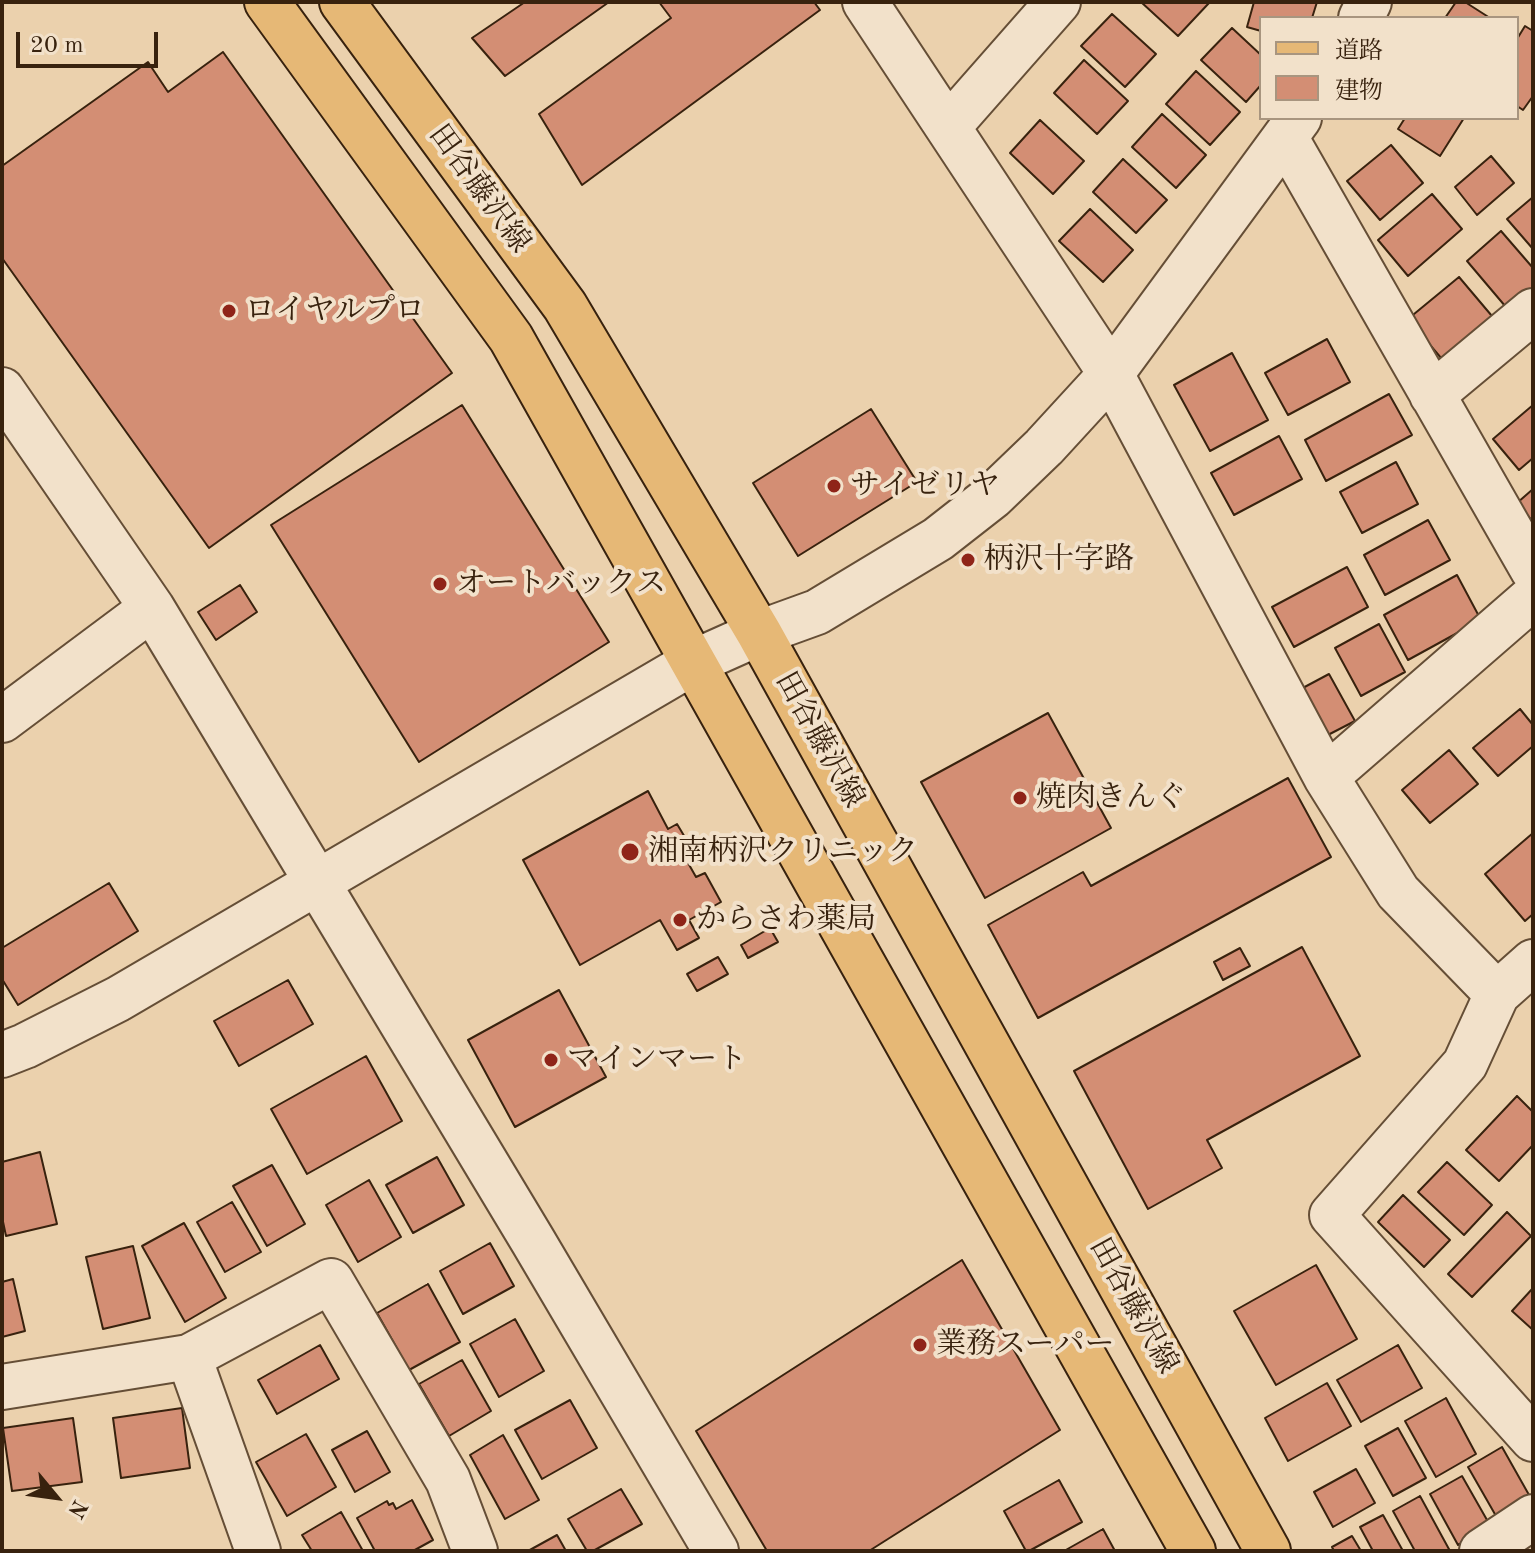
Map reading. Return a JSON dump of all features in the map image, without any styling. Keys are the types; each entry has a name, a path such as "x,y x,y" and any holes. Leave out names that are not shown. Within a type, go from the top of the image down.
{"main road":[{"name":"田谷藤沢線","path":"267,2 511,338 1193,1551"},
{"name":"田谷藤沢線","path":"342,2 565,306 759,633 1268,1551"}],"street":[{"path":"865,2 1111,374 1326,777 1398,892 1497,994"},
{"path":"948,127 1058,2"},
{"path":"2,1055 118,999 692,663 759,633 817,612 938,539 1003,487 1111,374 1292,128 1432,395 1533,570"},
{"path":"1432,395 1533,311"},
{"path":"2,390 152,608 716,1551"},
{"path":"1326,777 1533,597"},
{"path":"2,720 152,608"},
{"path":"1533,962 1497,994 1465,1064 1332,1215 1533,1439"},
{"path":"2,1387 189,1357 331,1281 448,1480 475,1551"},
{"path":"189,1357 258,1551"},
{"path":"1482,1551 1533,1517"}],"building":[{"path":"525,2 609,2 505,76 472,38"},
{"path":"659,2 814,2 820,10 582,185 539,114 671,18"},
{"path":"1141,2 1207,2 1209,3 1178,36"},
{"path":"1254,2 1317,2 1313,16 1259,16 1259,30 1247,27"},
{"path":"1456,2 1465,2 1487,16 1446,16"},
{"path":"1112,14 1156,54 1125,87 1081,46"},
{"path":"1525,26 1533,31 1533,96 1523,110 1519,107 1519,36"},
{"path":"1232,28 1259,53 1259,87 1246,102 1201,60"},
{"path":"223,52 452,373 209,548 2,258 2,166 148,62 168,92"},
{"path":"1084,60 1128,101 1097,134 1054,93"},
{"path":"1196,71 1240,112 1210,145 1166,104"},
{"path":"1162,114 1206,155 1176,188 1132,147"},
{"path":"1040,120 1084,161 1053,194 1010,153"},
{"path":"1404,120 1463,120 1440,156 1398,129"},
{"path":"1391,145 1423,183 1380,220 1347,181"},
{"path":"1491,156 1514,183 1477,215 1455,187"},
{"path":"1123,159 1167,200 1136,233 1093,192"},
{"path":"1432,194 1462,229 1408,276 1378,240"},
{"path":"1533,197 1533,249 1507,219"},
{"path":"1090,209 1133,250 1103,282 1059,241"},
{"path":"1501,231 1533,268 1533,294 1511,313 1467,261"},
{"path":"1459,277 1497,322 1447,365 1408,319"},
{"path":"1327,339 1350,382 1288,415 1265,373"},
{"path":"1232,353 1268,420 1210,451 1174,385"},
{"path":"1389,394 1412,435 1326,481 1305,440"},
{"name":"オートバックス","path":"462,405 609,642 419,762 271,525"},
{"path":"1533,405 1533,458 1519,470 1493,439"},
{"path":"871,409 917,482 798,556 753,483"},
{"path":"1279,436 1302,479 1234,515 1211,473"},
{"path":"1396,462 1418,504 1362,533 1340,492"},
{"path":"1533,489 1533,522 1517,503"},
{"path":"1428,520 1450,560 1385,595 1364,555"},
{"path":"1347,567 1368,607 1294,647 1272,607"},
{"path":"1457,575 1481,620 1408,660 1384,615"},
{"path":"240,585 257,612 216,640 198,612"},
{"path":"1379,624 1405,672 1361,696 1335,648"},
{"path":"1329,674 1355,721 1324,737 1299,690"},
{"path":"1520,709 1533,725 1533,746 1498,776 1473,748"},
{"path":"1048,713 1111,828 985,898 921,782"},
{"path":"1449,750 1478,784 1430,823 1402,790"},
{"path":"1288,778 1331,857 1038,1018 988,925 1083,872 1091,886"},
{"path":"648,791 668,829 677,824 692,849 683,854 696,877 705,873 721,902 689,920 699,938 677,950 660,920 580,965 523,860"},
{"path":"1533,833 1533,914 1525,921 1485,874"},
{"path":"109,883 138,931 18,1005 2,979 2,948"},
{"path":"770,928 778,942 748,958 741,945"},
{"path":"1302,947 1360,1056 1207,1140 1222,1168 1148,1209 1074,1071"},
{"path":"1240,948 1250,966 1223,980 1214,962"},
{"path":"718,957 728,974 697,991 687,974"},
{"path":"288,980 313,1024 239,1066 214,1021"},
{"path":"559,990 606,1077 515,1127 468,1040"},
{"path":"366,1056 402,1121 307,1174 271,1109"},
{"path":"1517,1096 1533,1112 1533,1145 1499,1181 1466,1150"},
{"path":"40,1152 57,1224 6,1236 2,1217 2,1162"},
{"path":"437,1157 464,1205 413,1233 386,1185"},
{"path":"1447,1162 1492,1205 1464,1235 1418,1192"},
{"path":"272,1165 305,1224 267,1246 233,1186"},
{"path":"369,1180 401,1237 358,1262 326,1205"},
{"path":"1403,1195 1450,1240 1424,1267 1378,1222"},
{"path":"232,1202 261,1252 225,1272 197,1222"},
{"path":"1507,1212 1531,1236 1472,1297 1448,1274"},
{"path":"184,1223 226,1298 185,1322 142,1246"},
{"path":"490,1243 514,1286 463,1314 440,1271"},
{"path":"133,1246 150,1318 103,1329 86,1257"},
{"name":"業務スーパー","path":"962,1260 1060,1430 869,1551 767,1551 696,1431"},
{"path":"1316,1265 1357,1339 1276,1385 1234,1311"},
{"path":"13,1279 25,1331 2,1337 2,1282"},
{"path":"428,1284 460,1342 409,1370 377,1313"},
{"path":"1533,1288 1533,1330 1512,1311"},
{"path":"515,1319 544,1371 499,1397 470,1344"},
{"path":"320,1345 339,1379 277,1414 258,1380"},
{"path":"1398,1345 1422,1388 1361,1422 1337,1380"},
{"path":"462,1360 491,1411 449,1436 419,1384"},
{"path":"1327,1383 1351,1426 1288,1461 1265,1418"},
{"path":"1446,1398 1476,1454 1436,1477 1405,1421"},
{"path":"570,1400 597,1448 542,1479 515,1430"},
{"path":"182,1408 190,1468 121,1478 113,1418"},
{"path":"73,1418 82,1482 12,1491 3,1428"},
{"path":"1398,1428 1426,1478 1393,1496 1365,1446"},
{"path":"367,1431 390,1472 355,1492 332,1450"},
{"path":"306,1434 336,1487 287,1516 256,1462"},
{"path":"503,1435 539,1500 505,1519 470,1455"},
{"path":"1502,1447 1533,1502 1500,1523 1468,1467"},
{"path":"1356,1469 1375,1503 1333,1527 1314,1492"},
{"path":"1462,1476 1491,1527 1458,1545 1430,1494"},
{"path":"1059,1480 1082,1522 1026,1551 1004,1511"},
{"path":"621,1489 642,1524 593,1551 587,1551 568,1519"},
{"path":"1420,1496 1450,1551 1415,1551 1393,1511"},
{"path":"412,1500 433,1540 413,1551 375,1551 357,1518 387,1501 389,1505 393,1503 396,1509"},
{"path":"341,1512 363,1551 312,1551 302,1535"},
{"path":"1383,1515 1403,1551 1373,1551 1360,1527"},
{"path":"1103,1529 1115,1551 1064,1551"},
{"path":"557,1535 566,1551 528,1551"},
{"path":"1352,1536 1361,1551 1334,1551 1332,1547"}],"place":[{"name":"ロイヤルプロ","path":"229,311"},
{"name":"サイゼリヤ","path":"834,486"},
{"name":"柄沢十字路","path":"968,560"},
{"name":"オートバックス","path":"440,584"},
{"name":"焼肉きんぐ","path":"1020,798"},
{"name":"湘南柄沢クリニック","path":"630,852"},
{"name":"からさわ薬局","path":"680,920"},
{"name":"マインマート","path":"551,1060"},
{"name":"業務スーパー","path":"920,1345"}]}
